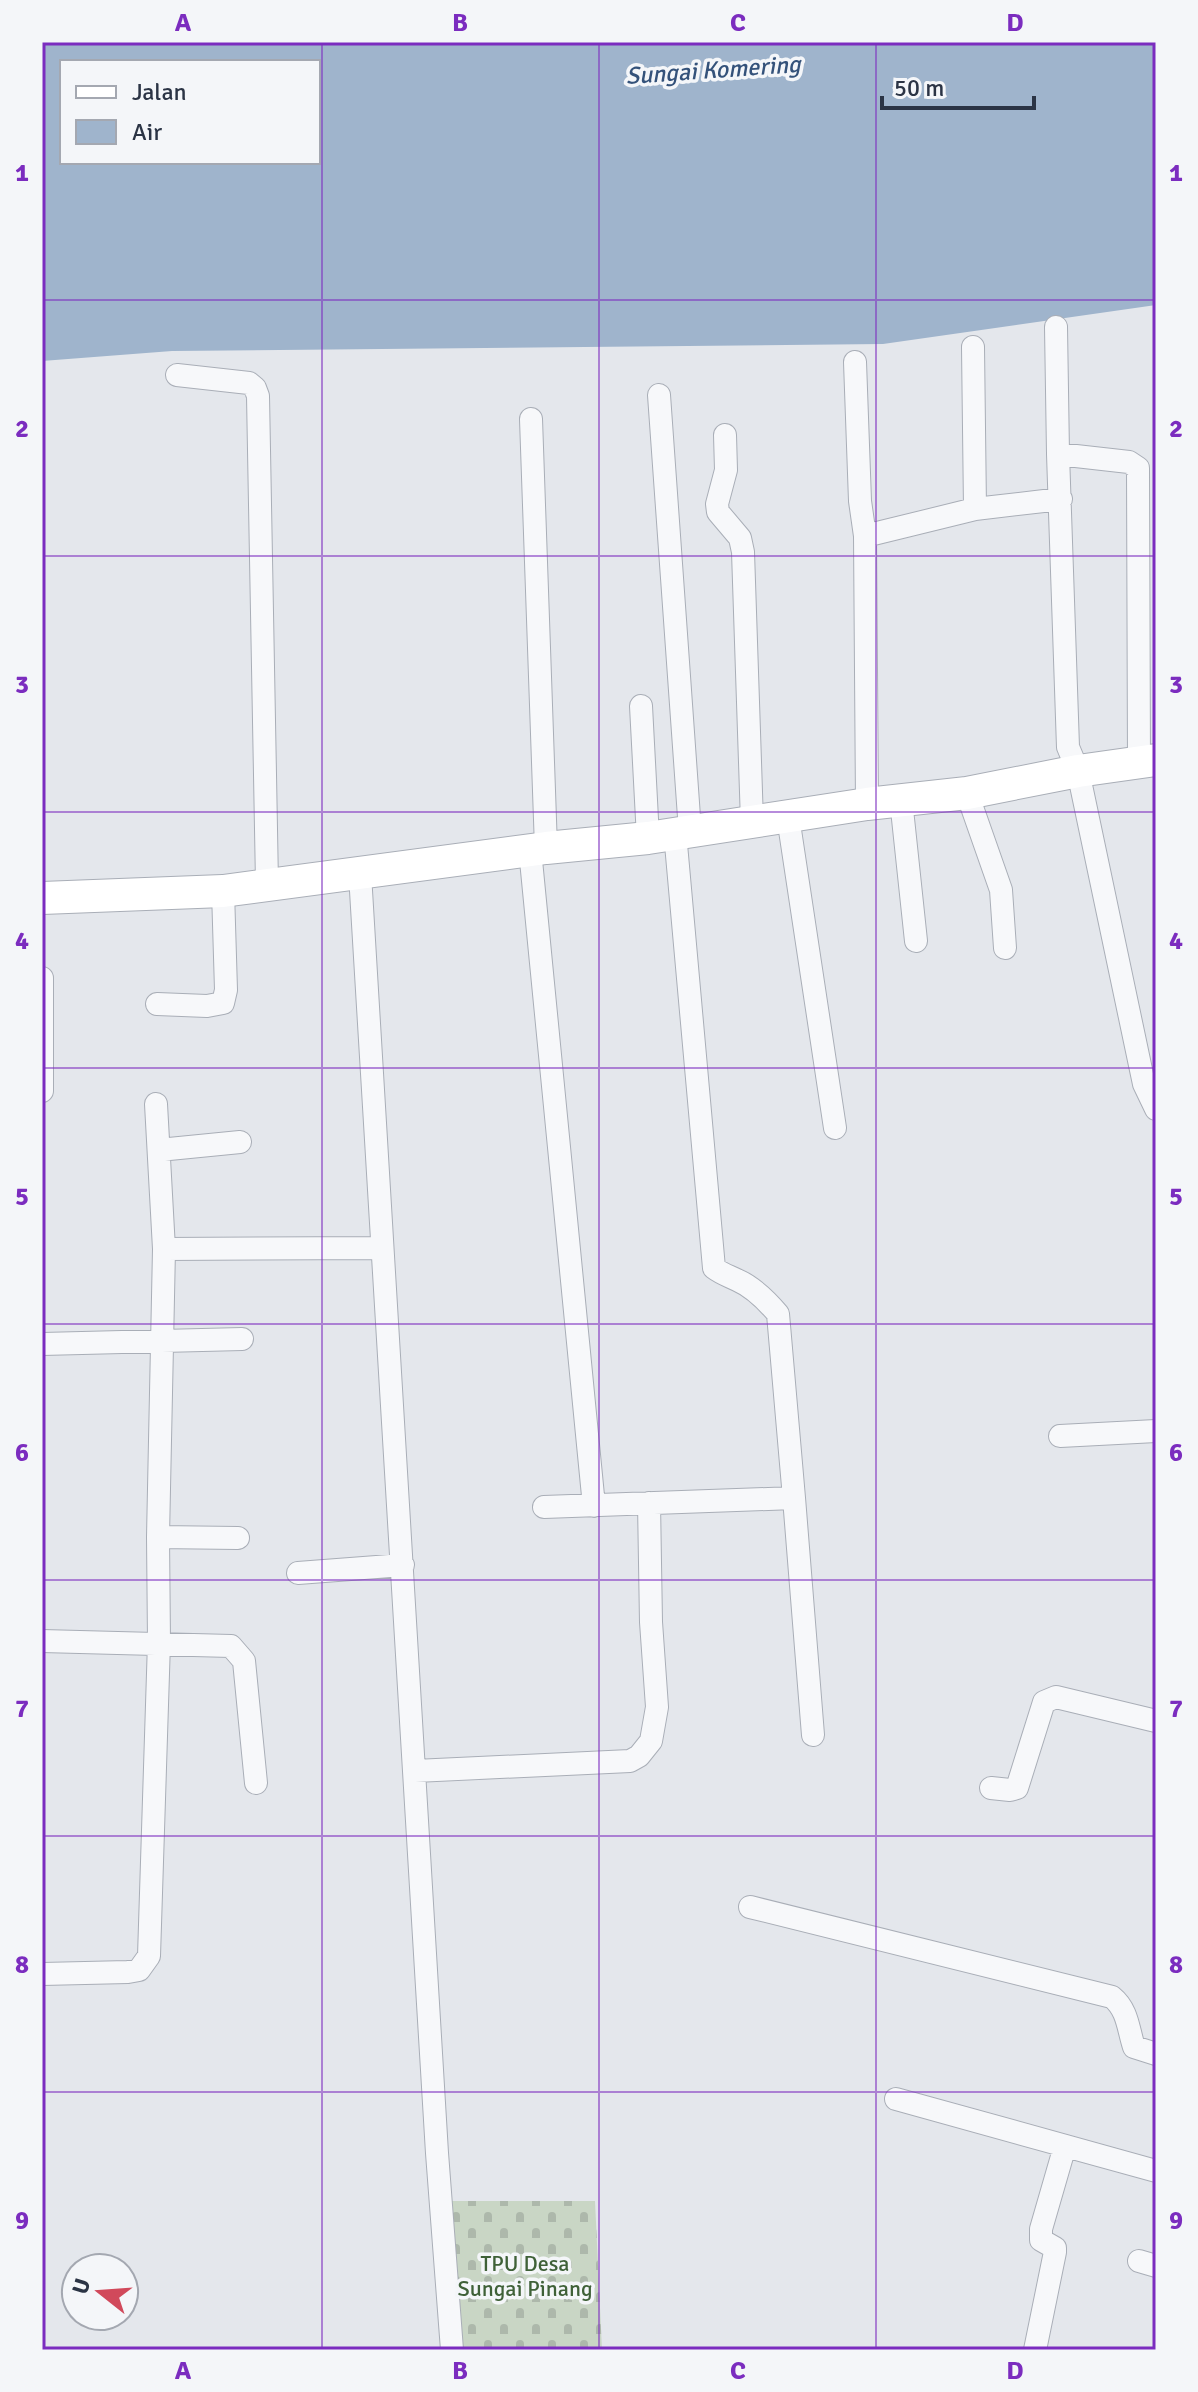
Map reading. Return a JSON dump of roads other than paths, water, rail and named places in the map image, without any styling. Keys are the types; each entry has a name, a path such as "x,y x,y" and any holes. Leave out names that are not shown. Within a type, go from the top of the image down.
{"main road":[{"path":"42,898 223,891 967,793 1147,761"}],"street":[{"path":"1056,327 1068,747 1078,771 1144,1084 1156,1109"},
{"path":"973,347 975,509"},
{"path":"855,362 860,501 865,536 867,804"},
{"path":"177,375 249,383 258,396 267,883"},
{"path":"659,395 671,834 714,1268 725,1276 739,1280 778,1314 813,1735"},
{"path":"531,419 538,849 594,1506"},
{"path":"725,435 726,470 717,504 718,512 740,538 743,552 752,822"},
{"path":"1058,454 1129,462 1138,468 1147,761"},
{"path":"865,536 975,509 1061,499"},
{"path":"641,706 671,834"},
{"path":"967,793 1001,890 1005,948"},
{"path":"901,800 916,941"},
{"path":"788,817 835,1128"},
{"path":"360,874 452,2350"},
{"path":"157,1004 207,1006 223,1003 226,990 223,891"},
{"path":"42,978 42,1091"},
{"path":"42,1974 128,1972 139,1970 149,1956 159,1642 164,1249 156,1104"},
{"path":"159,1150 240,1142"},
{"path":"164,1249 381,1248"},
{"path":"42,1344 242,1339"},
{"path":"1060,1436 1156,1431"},
{"path":"544,1507 794,1498"},
{"path":"415,1771 630,1761 639,1756 651,1741 657,1707 651,1622 649,1503"},
{"path":"158,1537 238,1538"},
{"path":"298,1573 403,1565"},
{"path":"42,1641 225,1644 244,1661 256,1783"},
{"path":"991,1788 1017,1788 1044,1702 1051,1698 1156,1721"},
{"path":"750,1907 1112,1997 1122,2007 1134,2047 1156,2054"},
{"path":"896,2099 1156,2171"},
{"path":"1035,2350 1055,2252 1055,2248 1041,2240 1041,2229 1065,2146"}],"water":[{"name":"Sungai Komering","path":"42,42 1156,42 1156,305 883,344 172,351 42,361"}],"park label":[{"name":"TPU Desa Sungai Pinang","path":"525,2276"}]}
